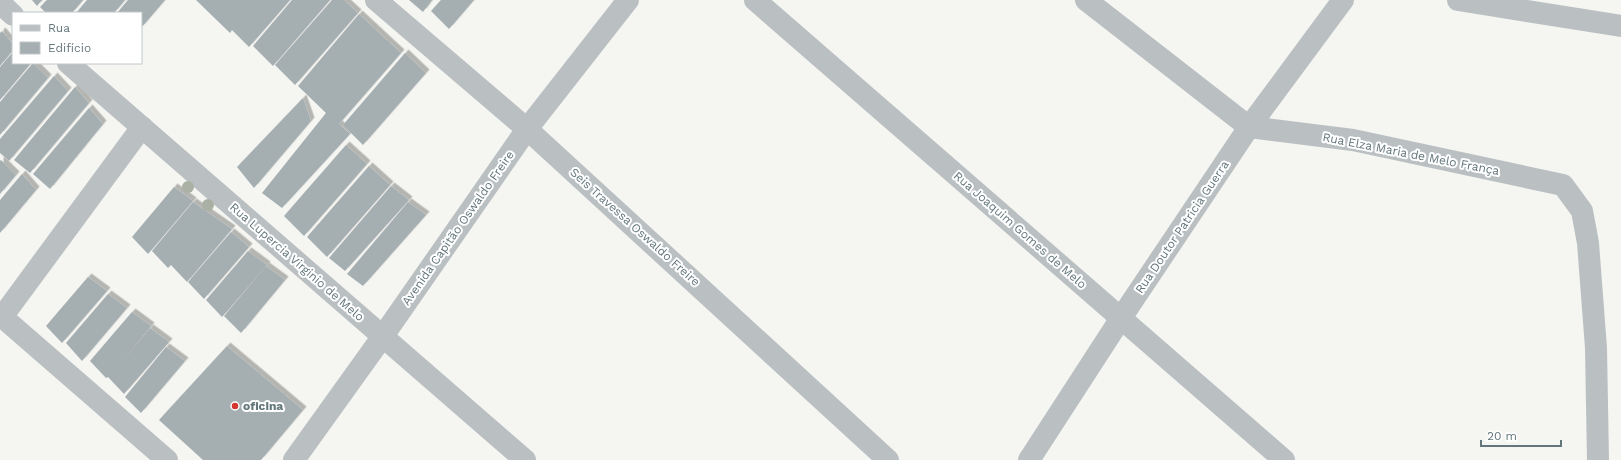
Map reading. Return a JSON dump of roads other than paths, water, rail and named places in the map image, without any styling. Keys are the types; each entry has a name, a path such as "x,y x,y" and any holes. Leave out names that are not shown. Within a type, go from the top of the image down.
{"street":[{"name":"Seis Travessa Oswaldo Freire","path":"376,0 527,129 888,460"},
{"name":"Avenida Capitão Oswaldo Freire","path":"294,460 383,336 527,129 628,0"},
{"name":"Rua Joaquim Gomes de Melo","path":"755,0 1284,460"},
{"path":"1086,0 1249,127"},
{"name":"Rua Doutor Patricia Guerra","path":"1029,460 1121,318 1249,127 1343,0"},
{"path":"1458,0 1621,26"},
{"path":"0,4 12,14"},
{"name":"Rua Lupercia Virginio de Melo","path":"69,64 525,460"},
{"path":"142,127 1,316 167,460"},
{"name":"Rua Elza Maria de Melo França","path":"1249,127 1353,140 1563,185 1582,211 1588,243 1596,348 1598,460"}],"place":[{"name":"oficina","path":"235,406"}]}
